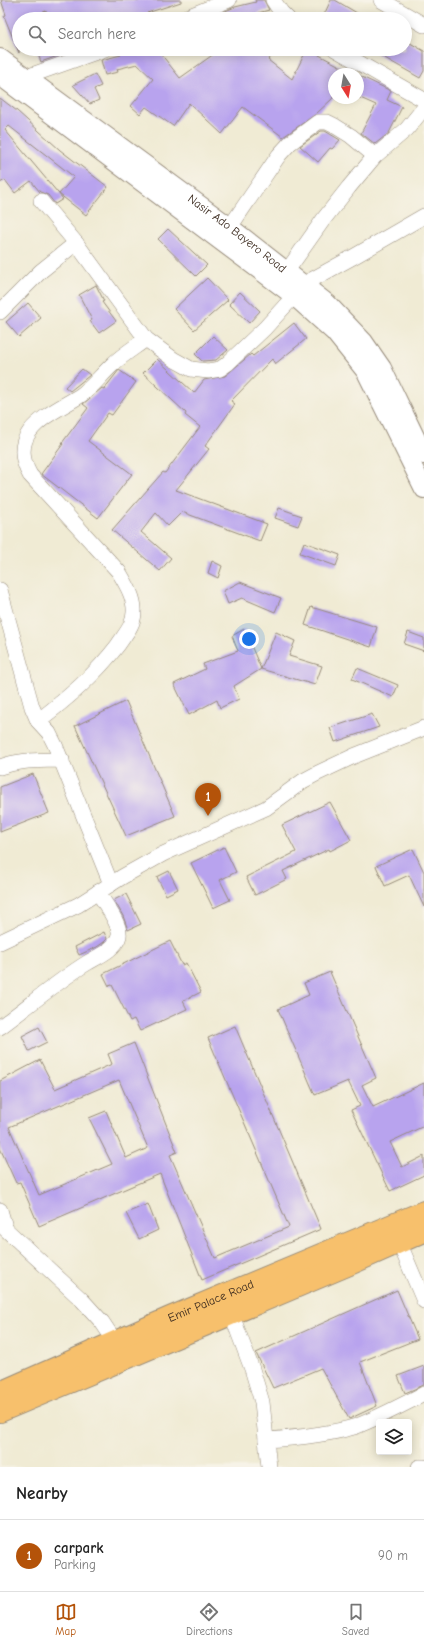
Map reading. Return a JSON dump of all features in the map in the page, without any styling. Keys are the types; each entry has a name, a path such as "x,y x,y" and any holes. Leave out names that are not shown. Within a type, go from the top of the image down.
{"main road":[{"name":"Emir Palace Road","path":"0,1393 176,1315 424,1212"},
{"name":"Emir Palace Road","path":"0,1411 399,1242 424,1230"}],"street":[{"path":"199,12 229,0"},
{"path":"273,0 281,12"},
{"path":"381,0 401,12"},
{"path":"412,19 424,26"},
{"path":"26,77 85,56"},
{"path":"287,271 327,214 375,156 407,129 423,108 346,56"},
{"name":"Nasir Ado Bayero Road","path":"0,58 230,227 287,271 299,290 326,303 349,326 382,368 424,455"},
{"path":"0,76 299,290 366,372 424,489"},
{"path":"230,227 279,155 290,142 318,122 327,122 335,126 351,136 375,156"},
{"path":"41,201 76,243 146,339 173,359 191,368 208,372 224,366 236,356 265,328 299,290 424,216"},
{"path":"0,312 41,271 76,243"},
{"path":"38,721 76,690 104,663 131,627 134,613 134,603 119,572 30,475 25,465 23,453 25,442 28,433 33,426 82,395 112,365 146,339"},
{"path":"0,590 32,707 38,721 49,733 62,760 87,828 111,884"},
{"path":"0,942 78,905 163,854 266,808 303,781 318,773 354,756 424,728"},
{"path":"0,767 18,761 62,760"},
{"path":"0,1027 74,971 105,952 114,944 119,935 117,924 98,892"},
{"path":"0,1210 2,1225 82,1300 102,1322 116,1342"},
{"path":"399,1242 424,1300"},
{"path":"231,1313 252,1369 262,1402 269,1467"},
{"path":"266,1440 291,1439 356,1426 391,1411 424,1394"},
{"path":"419,1467 424,1467"}],"building":[{"path":"1,0 181,0 181,2 150,12 12,12 12,36 4,16 6,15"},
{"path":"255,0 264,0 269,10 262,12 223,12 235,7 256,2"},
{"path":"331,0 335,0 355,12 325,12"},
{"path":"412,44 424,51 424,71 420,78 381,56 412,56"},
{"path":"39,56 58,56 41,62"},
{"path":"117,56 163,56 180,78 211,56 272,56 268,60 292,79 304,56 321,56 344,68 328,68 328,103 316,114 283,137 243,107 222,134 189,103 173,126 146,107 140,114 131,106 153,79 137,64 117,69 118,72 105,75 101,60"},
{"path":"95,74 101,86 94,89 99,100 90,104 73,85"},
{"path":"364,78 391,91 387,100 402,107 389,133 375,144 361,133 376,105 364,100"},
{"path":"0,98 17,111 60,150 108,187 86,215 59,194 74,177 9,126 5,130 63,199 55,204 48,195 40,192 31,181 15,193 5,180 0,183"},
{"path":"321,131 325,131 340,140 332,149 330,148 318,162 300,146"},
{"path":"168,229 207,265 196,276 158,239"},
{"path":"207,278 228,300 194,330 174,309"},
{"path":"96,285 104,301 102,302 116,321 99,333 90,321 92,320 79,295"},
{"path":"240,292 260,311 249,323 229,304"},
{"path":"28,303 41,318 19,337 6,322"},
{"path":"294,323 306,339 275,364 272,359 231,401 235,404 205,446 209,449 176,490 267,524 260,541 182,512 168,526 156,513 141,532 171,558 160,571 112,530 163,472 165,473 200,427 185,415 186,413 143,373 157,359 194,393 204,380 225,376 251,354 253,356"},
{"path":"213,336 228,350 216,360 202,361 195,354"},
{"path":"82,369 90,375 70,391 65,387"},
{"path":"119,370 136,382 112,415 108,413 88,441 132,474 98,518 41,474 88,408 83,404 102,388 104,389"},
{"path":"279,508 302,516 298,526 275,518"},
{"path":"304,542 340,555 336,566 300,553"},
{"path":"212,561 222,566 218,578 208,573"},
{"path":"240,582 281,598 275,612 242,598 228,604 223,591"},
{"path":"311,607 377,627 371,647 305,625"},
{"path":"244,629 261,669 234,686 239,699 220,708 217,700 189,715 174,684 205,669 203,664 238,651 232,636"},
{"path":"276,632 295,641 289,656 322,666 315,685 261,669"},
{"path":"408,632 424,638 424,651 404,644"},
{"path":"357,668 398,685 393,697 352,679"},
{"path":"126,701 175,816 126,836 75,726"},
{"path":"372,714 379,727 335,742 330,728"},
{"path":"33,774 49,813 0,832 0,787"},
{"path":"330,802 351,840 330,851 329,849 283,871 287,879 255,895 246,877 296,852 282,825"},
{"path":"224,847 236,872 220,880 230,900 213,908 191,863"},
{"path":"413,849 424,872 424,907 409,875 385,886 376,866"},
{"path":"169,871 178,889 166,895 157,877"},
{"path":"126,894 141,924 128,930 123,916 114,900"},
{"path":"104,932 107,939 104,942 97,947 79,955 75,947"},
{"path":"170,941 182,965 186,963 201,992 183,1001 187,1009 140,1031 134,1019 130,1021 112,985 109,986 103,974"},
{"path":"330,972 376,1078 362,1085 373,1107 424,1083 424,1126 390,1142 402,1167 424,1156 424,1175 390,1191 351,1110 360,1106 348,1081 315,1095 278,1009 309,995 304,983"},
{"path":"235,1026 321,1229 202,1280 160,1174 39,1226 20,1182 16,1183 0,1148 0,1081 40,1060 55,1089 112,1064 108,1054 134,1043 177,1152 170,1155 215,1258 289,1227 208,1038","holes":["119,1080 148,1148 126,1158 106,1111 89,1118 112,1164 39,1195 9,1127"]},
{"path":"39,1027 47,1042 29,1051 22,1036"},
{"path":"148,1204 158,1230 139,1239 126,1213"},
{"path":"397,1290 418,1339 360,1362 377,1406 349,1419 321,1368 273,1388 256,1353"},
{"path":"424,1366 424,1385 405,1393 398,1376"}],"place":[{"name":"carpark","path":"208,816"}]}
